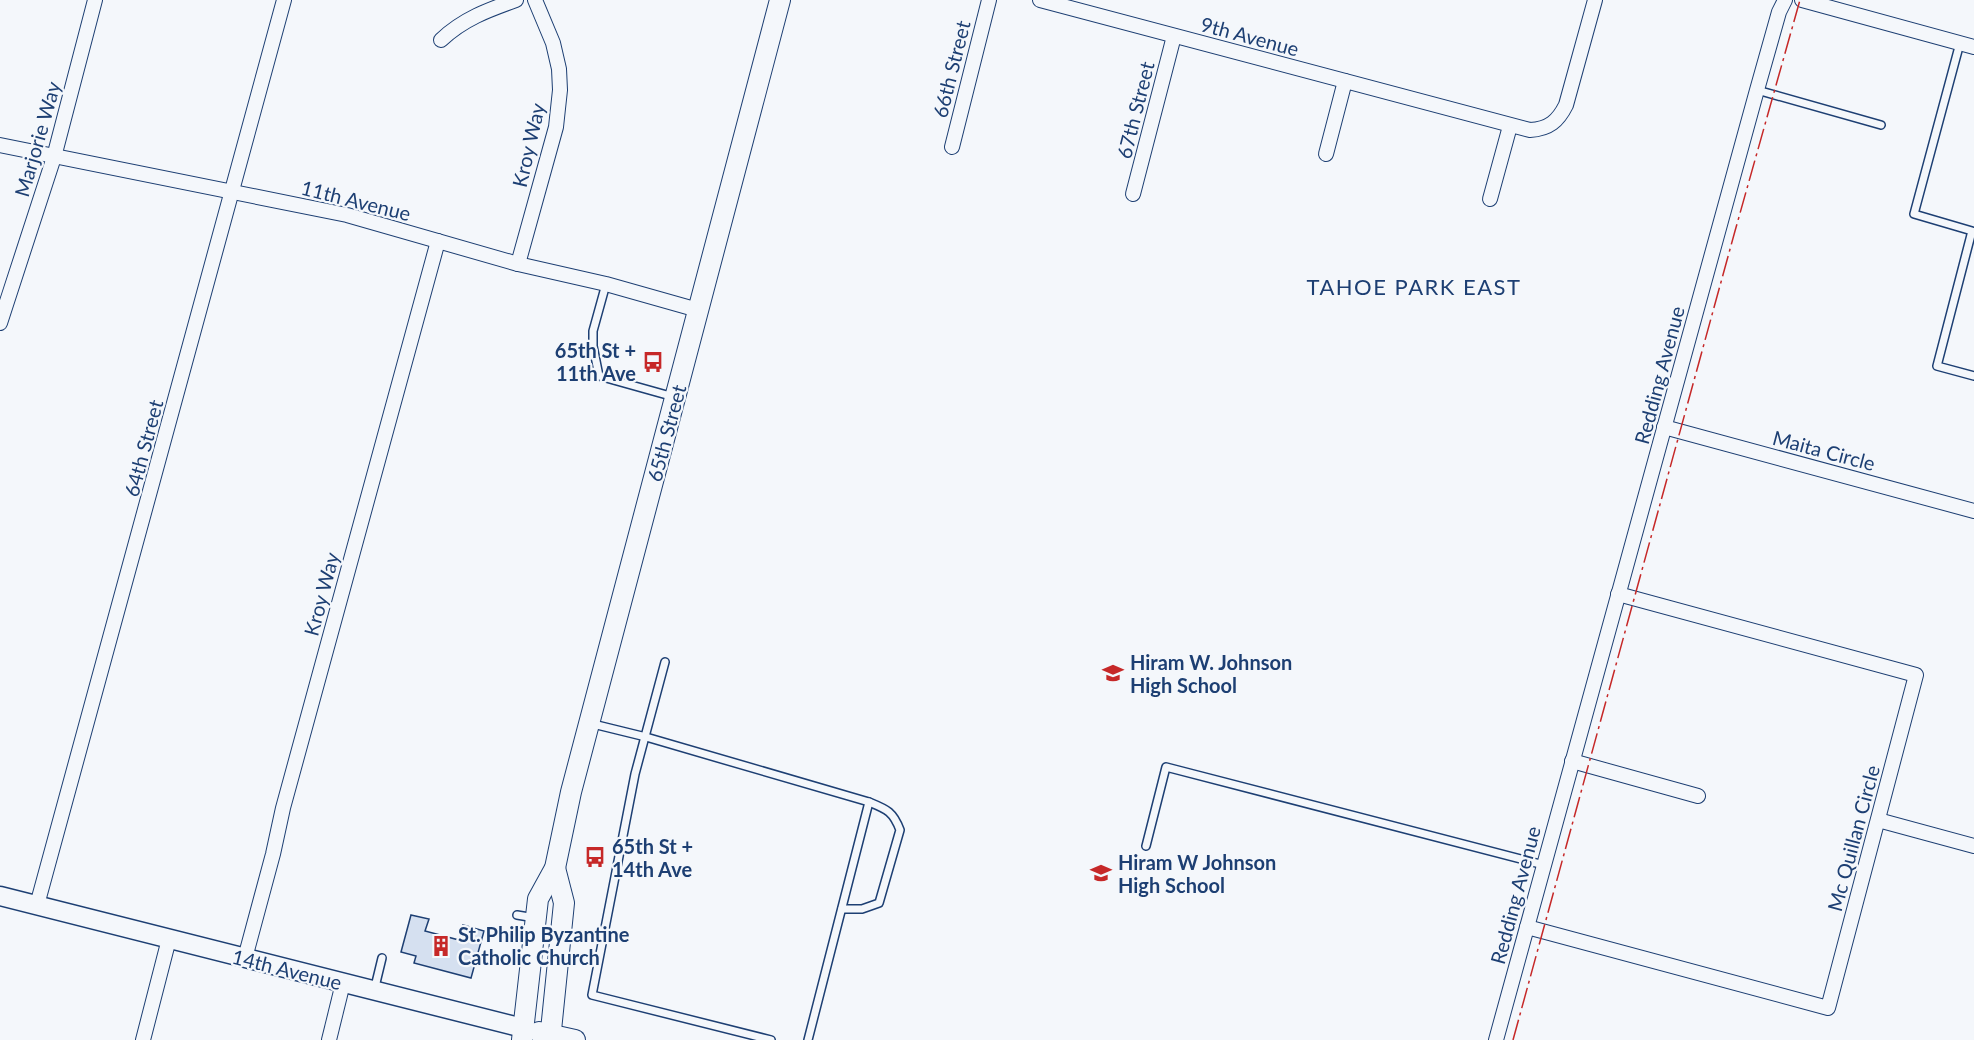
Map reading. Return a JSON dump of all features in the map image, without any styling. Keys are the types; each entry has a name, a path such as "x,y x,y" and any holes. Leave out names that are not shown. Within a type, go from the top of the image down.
{"main road":[{"name":"65th Street","path":"523,1034 526,916 555,868 575,775 780,0"},
{"name":"65th Street","path":"550,1037 564,903 555,868"},
{"name":"14th Avenue","path":"523,1034 574,1040"}],"street":[{"name":"Marjorie Way","path":"0,322 54,158 95,0"},
{"name":"64th Street","path":"37,905 284,0"},
{"path":"441,40 463,22 481,12 516,0"},
{"name":"Kroy Way","path":"518,264 556,127 560,90 559,69 553,43 535,0"},
{"name":"66th Street","path":"952,147 989,0"},
{"name":"9th Avenue","path":"1040,0 1530,130 1541,130 1560,118 1566,105 1595,0"},
{"name":"Redding Avenue","path":"1496,1040 1757,90 1779,12 1785,0"},
{"path":"1802,0 1967,45"},
{"name":"67th Street","path":"1133,194 1174,36"},
{"path":"1326,154 1345,81"},
{"path":"1490,199 1510,126"},
{"name":"11th Avenue","path":"0,145 54,158 347,215 518,264 606,284 698,310"},
{"name":"Kroy Way","path":"245,958 273,854 280,818 438,241"},
{"name":"Maita Circle","path":"1664,427 1974,511"},
{"name":"Mc Quillan Circle","path":"1527,927 1828,1008 1916,675 1618,594"},
{"path":"1572,760 1698,796"},
{"path":"1878,820 1974,846"},
{"name":"14th Avenue","path":"0,896 374,991 523,1034"},
{"path":"142,1040 169,939"},
{"path":"329,1040 343,983"}],"lane":[{"path":"1967,45 1914,214 1973,231 1937,366 1974,376"},
{"path":"1757,90 1881,125"},
{"path":"606,284 593,331 598,376 675,397"},
{"path":"665,662 635,774 592,995 771,1040"},
{"path":"593,724 646,737 869,802 889,810 900,830 879,903 862,909 842,909"},
{"path":"1146,846 1166,767 1544,865"},
{"path":"808,1040 869,802"},
{"path":"374,991 382,958"}],"building":[{"name":"St. Philip Byzantine Catholic Church","path":"411,915 429,919 425,931 459,940 463,925 484,931 471,978 414,963 416,956 401,952"}],"power":[{"path":"1513,1040 1800,0"}],"place":[{"name":"65th St + 11th Ave","path":"653,362"},
{"name":"Hiram W. Johnson High School","path":"1113,673"},
{"name":"65th St + 14th Ave","path":"595,857"},
{"name":"Hiram W Johnson High School","path":"1101,873"},
{"name":"St. Philip Byzantine Catholic Church","path":"441,946"}],"district":[{"name":"TAHOE PARK EAST","path":"1414,286"}]}
